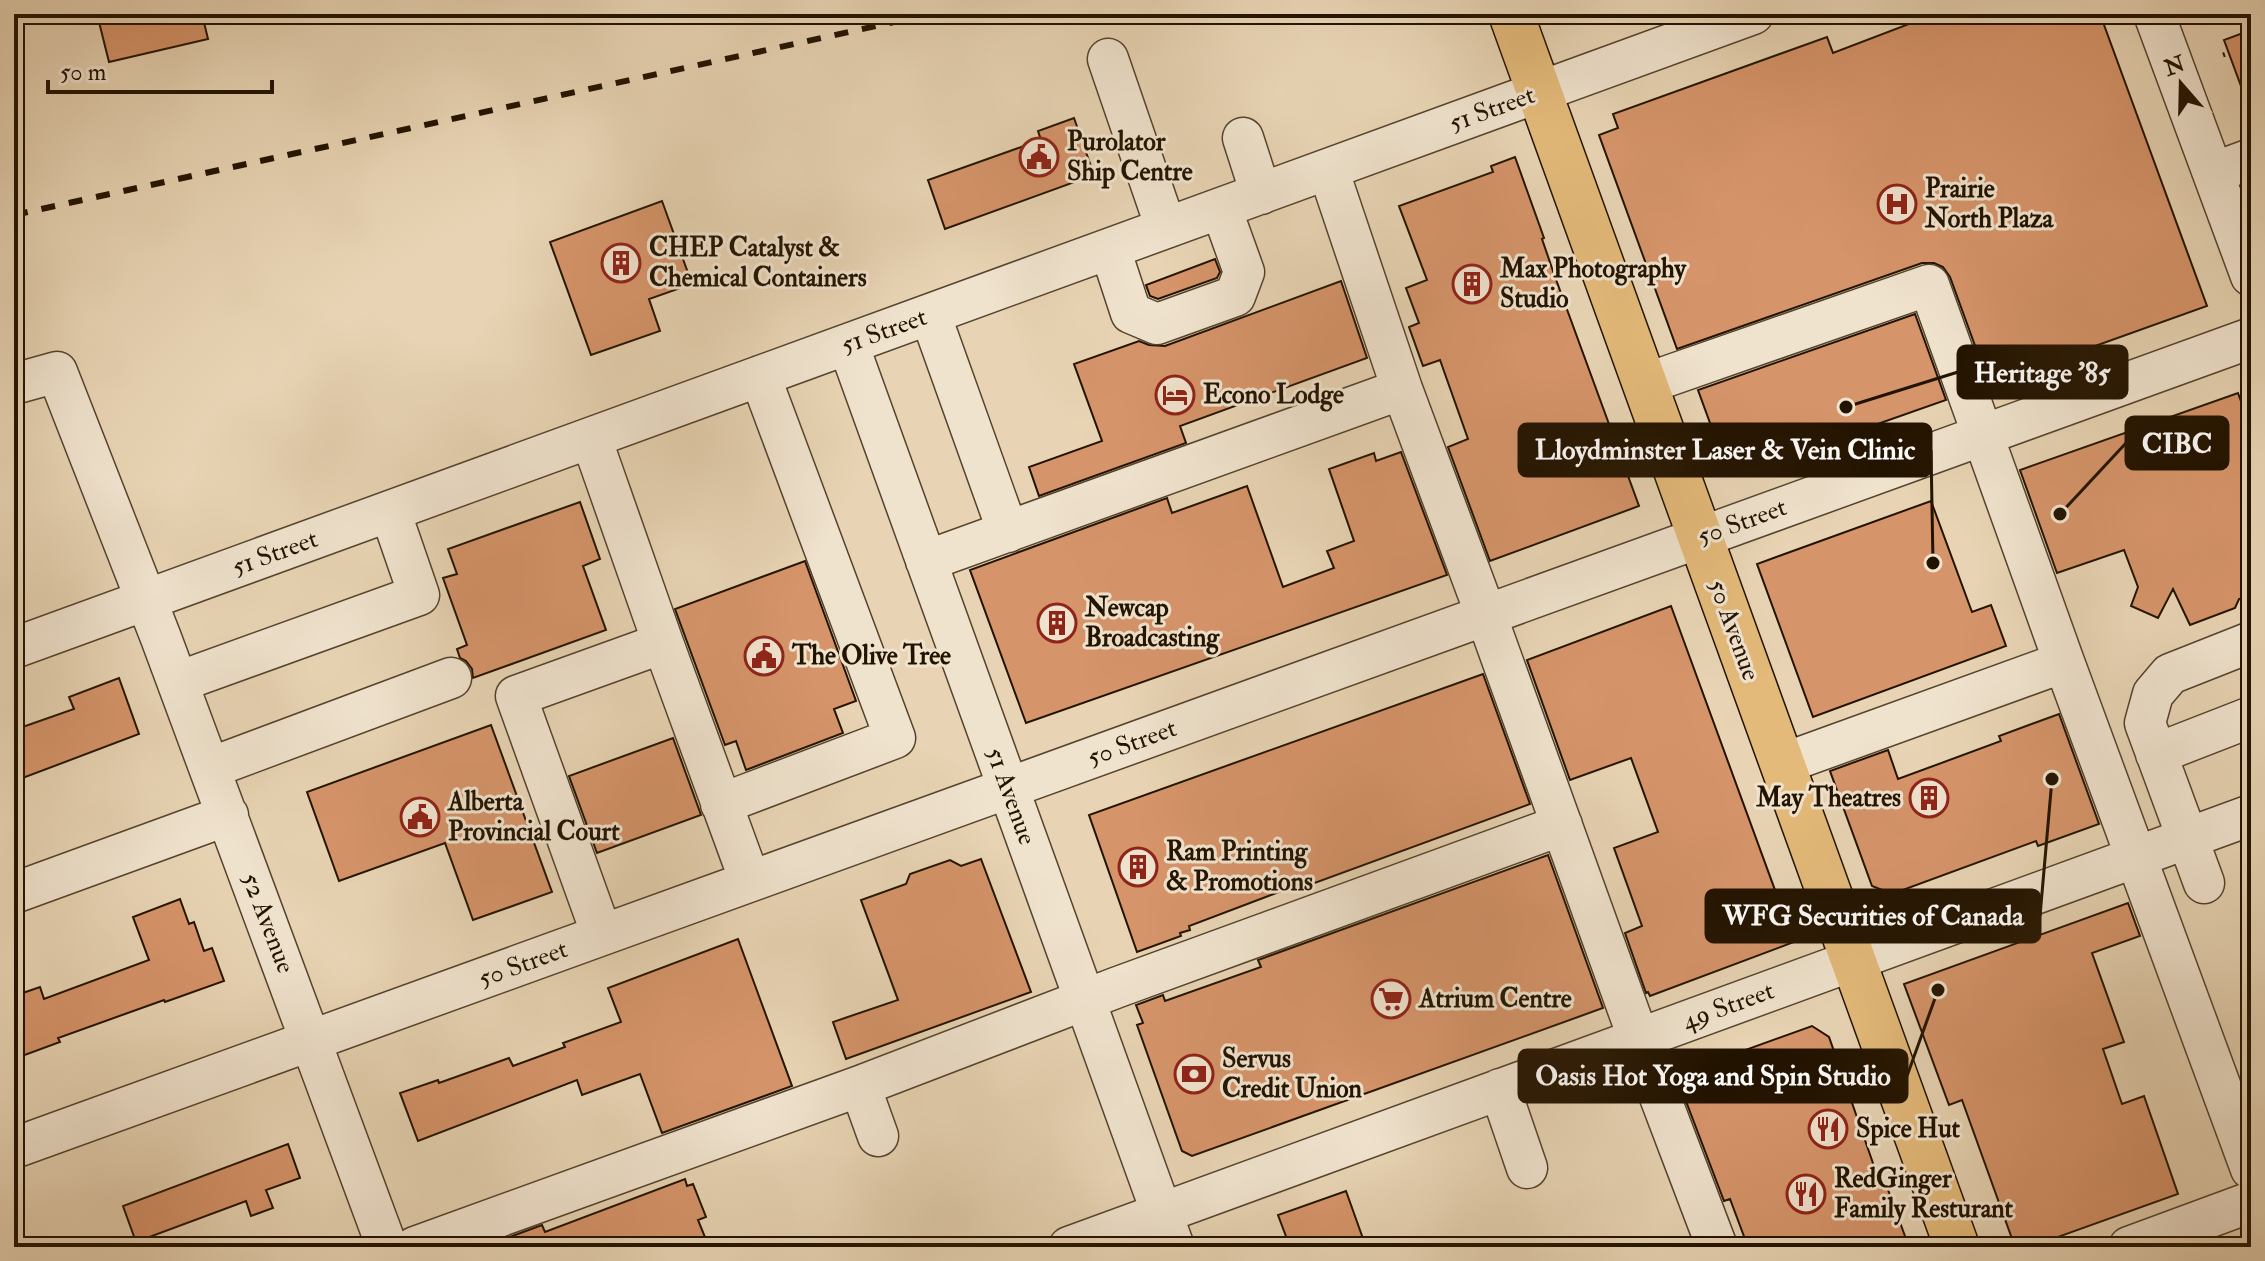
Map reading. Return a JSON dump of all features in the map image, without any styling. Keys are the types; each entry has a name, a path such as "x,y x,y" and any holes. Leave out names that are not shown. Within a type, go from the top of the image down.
{"main road":[{"name":"50 Avenue","path":"1511,14 1957,1247"}],"street":[{"name":"51 Street","path":"14,648 1753,14"},
{"path":"2154,14 2251,276"},
{"path":"1108,59 1166,228"},
{"path":"1243,138 1261,194"},
{"path":"2213,173 2251,159"},
{"path":"1328,169 1402,389 1562,825 1711,1245"},
{"path":"1110,249 1131,313 1157,324 1235,296 1244,272 1221,208"},
{"path":"1645,384 1929,285 2251,1169"},
{"path":"930,314 1008,532"},
{"name":"50 Street","path":"14,1148 2251,338"},
{"name":"51 Avenue","path":"848,344 1168,1230"},
{"name":"52 Avenue","path":"14,384 57,372 178,682 387,1247"},
{"path":"721,804 895,738 760,376"},
{"path":"926,561 1402,389"},
{"path":"591,438 750,881"},
{"path":"178,682 419,595 390,511"},
{"path":"2204,883 2145,723 2153,694 2170,674 2251,642"},
{"path":"602,935 516,696 663,643"},
{"path":"1782,764 2064,662"},
{"path":"210,768 451,678"},
{"path":"2156,754 2251,717"},
{"path":"14,893 228,815"},
{"name":"49 Street","path":"1069,1247 1168,1230 1500,1089 2251,815"},
{"path":"415,1247 860,1086 1562,825"},
{"path":"860,1086 878,1136"},
{"path":"1500,1089 1527,1168"},
{"path":"2129,1247 2251,1202"}],"building":[{"path":"97,14 202,14 208,39 109,62"},
{"name":"Prairie North Plaza","path":"1935,14 1948,14 1958,21 1978,14 2100,14 2207,306 1989,384 1950,277 1943,267 1922,263 1677,349 1599,135 1618,128 1613,114 1827,37 1833,53"},
{"path":"2251,30 2251,105 2248,105 2224,40"},
{"name":"Purolator Ship Centre","path":"1074,118 1094,175 945,229 928,180 1041,140 1038,131"},
{"path":"1515,157 1554,274 1639,506 1490,561 1448,447 1468,439 1440,360 1423,366 1409,327 1419,323 1406,288 1427,280 1399,206 1493,172 1491,166"},
{"name":"CHEP Catalyst & Chemical Containers","path":"662,201 692,284 649,299 660,331 591,355 550,242"},
{"path":"1215,259 1220,272 1217,278 1158,299 1150,296 1146,285"},
{"name":"Econo Lodge","path":"1341,281 1367,358 1180,426 1186,443 1039,496 1029,467 1102,441 1074,364 1139,341 1165,346"},
{"path":"1915,314 1946,400 1855,432 1854,429 1729,475 1698,390"},
{"path":"2238,393 2251,429 2251,595 2239,599 2235,608 2190,625 2173,589 2158,618 2131,606 2138,587 2124,550 2057,573 2020,470"},
{"path":"1401,452 1447,575 1026,723 970,570 1167,498 1172,513 1247,486 1283,587 1334,568 1327,551 1354,541 1329,469 1374,453 1376,461"},
{"path":"1931,501 1972,612 1991,605 2006,646 1813,717 1757,564"},
{"path":"580,502 600,559 583,566 606,630 473,678 472,669 460,658 457,649 467,645 443,578 457,574 448,549"},
{"name":"The Olive Tree","path":"805,561 856,701 834,709 843,733 746,770 736,741 725,745 675,609"},
{"path":"1671,606 1794,942 1650,996 1646,993 1625,933 1642,926 1614,848 1658,832 1631,758 1570,780 1527,660"},
{"path":"1483,674 1530,804 1301,888 1300,884 1189,926 1190,930 1180,933 1181,936 1137,952 1089,815"},
{"path":"119,678 139,734 20,779 14,761 14,730 74,709 69,697"},
{"path":"2059,714 2099,824 2038,846 2036,841 1892,894 1872,886 1830,771 1888,750 1898,779 2001,741 1999,736"},
{"name":"Alberta Provincial Court","path":"491,725 552,892 473,920 445,843 339,881 307,792"},
{"path":"673,738 701,815 597,853 569,776"},
{"name":"Atrium Centre","path":"1548,855 1603,1008 1192,1156 1182,1151 1137,1025 1143,1023 1136,1005 1163,995 1165,1001 1261,967 1258,960"},
{"path":"981,859 1031,992 846,1059 833,1022 898,1000 861,900 906,884 910,874 950,860 961,866"},
{"path":"180,899 189,924 194,922 204,951 212,948 224,981 58,1038 60,1042 22,1056 14,1034 14,996 40,987 44,999 149,960 133,917"},
{"path":"2128,903 2140,936 2092,953 2124,1042 2103,1049 2122,1104 2144,1096 2178,1194 2030,1247 2015,1247 1962,1100 1949,1105 1904,984"},
{"path":"738,939 792,1086 662,1133 640,1074 582,1095 577,1080 418,1141 400,1093 438,1080 439,1083 509,1058 513,1066 565,1047 563,1043 621,1022 608,988"},
{"path":"1812,1026 1829,1037 1882,1189 1887,1187 1909,1247 1748,1247 1730,1199 1724,1201 1676,1075"},
{"path":"288,1144 300,1178 266,1190 273,1208 251,1216 246,1201 136,1242 123,1206"},
{"path":"685,1179 687,1186 693,1184 706,1217 698,1220 709,1247 483,1247 542,1225 545,1232"},
{"path":"1346,1191 1366,1247 1290,1247 1278,1215"}],"railway":[{"path":"14,215 931,14"}],"place":[{"name":"Purolator Ship Centre","path":"1039,157"},
{"name":"Prairie North Plaza","path":"1897,204"},
{"name":"CHEP Catalyst & Chemical Containers","path":"621,263"},
{"name":"Max Photography Studio","path":"1472,284"},
{"name":"Econo Lodge","path":"1175,395"},
{"name":"Heritage ’85","path":"1846,407"},
{"name":"CIBC","path":"2060,514"},
{"name":"Lloydminster Laser & Vein Clinic","path":"1933,563"},
{"name":"Newcap Broadcasting","path":"1057,623"},
{"name":"The Olive Tree","path":"764,656"},
{"name":"WFG Securities of Canada","path":"2052,779"},
{"name":"May Theatres","path":"1929,798"},
{"name":"Alberta Provincial Court","path":"420,817"},
{"name":"Ram Printing & Promotions","path":"1138,867"},
{"name":"Oasis Hot Yoga and Spin Studio","path":"1938,990"},
{"name":"Atrium Centre","path":"1391,999"},
{"name":"Servus Credit Union","path":"1194,1074"},
{"name":"Spice Hut","path":"1828,1129"},
{"name":"RedGinger Family Resturant","path":"1806,1194"}]}
